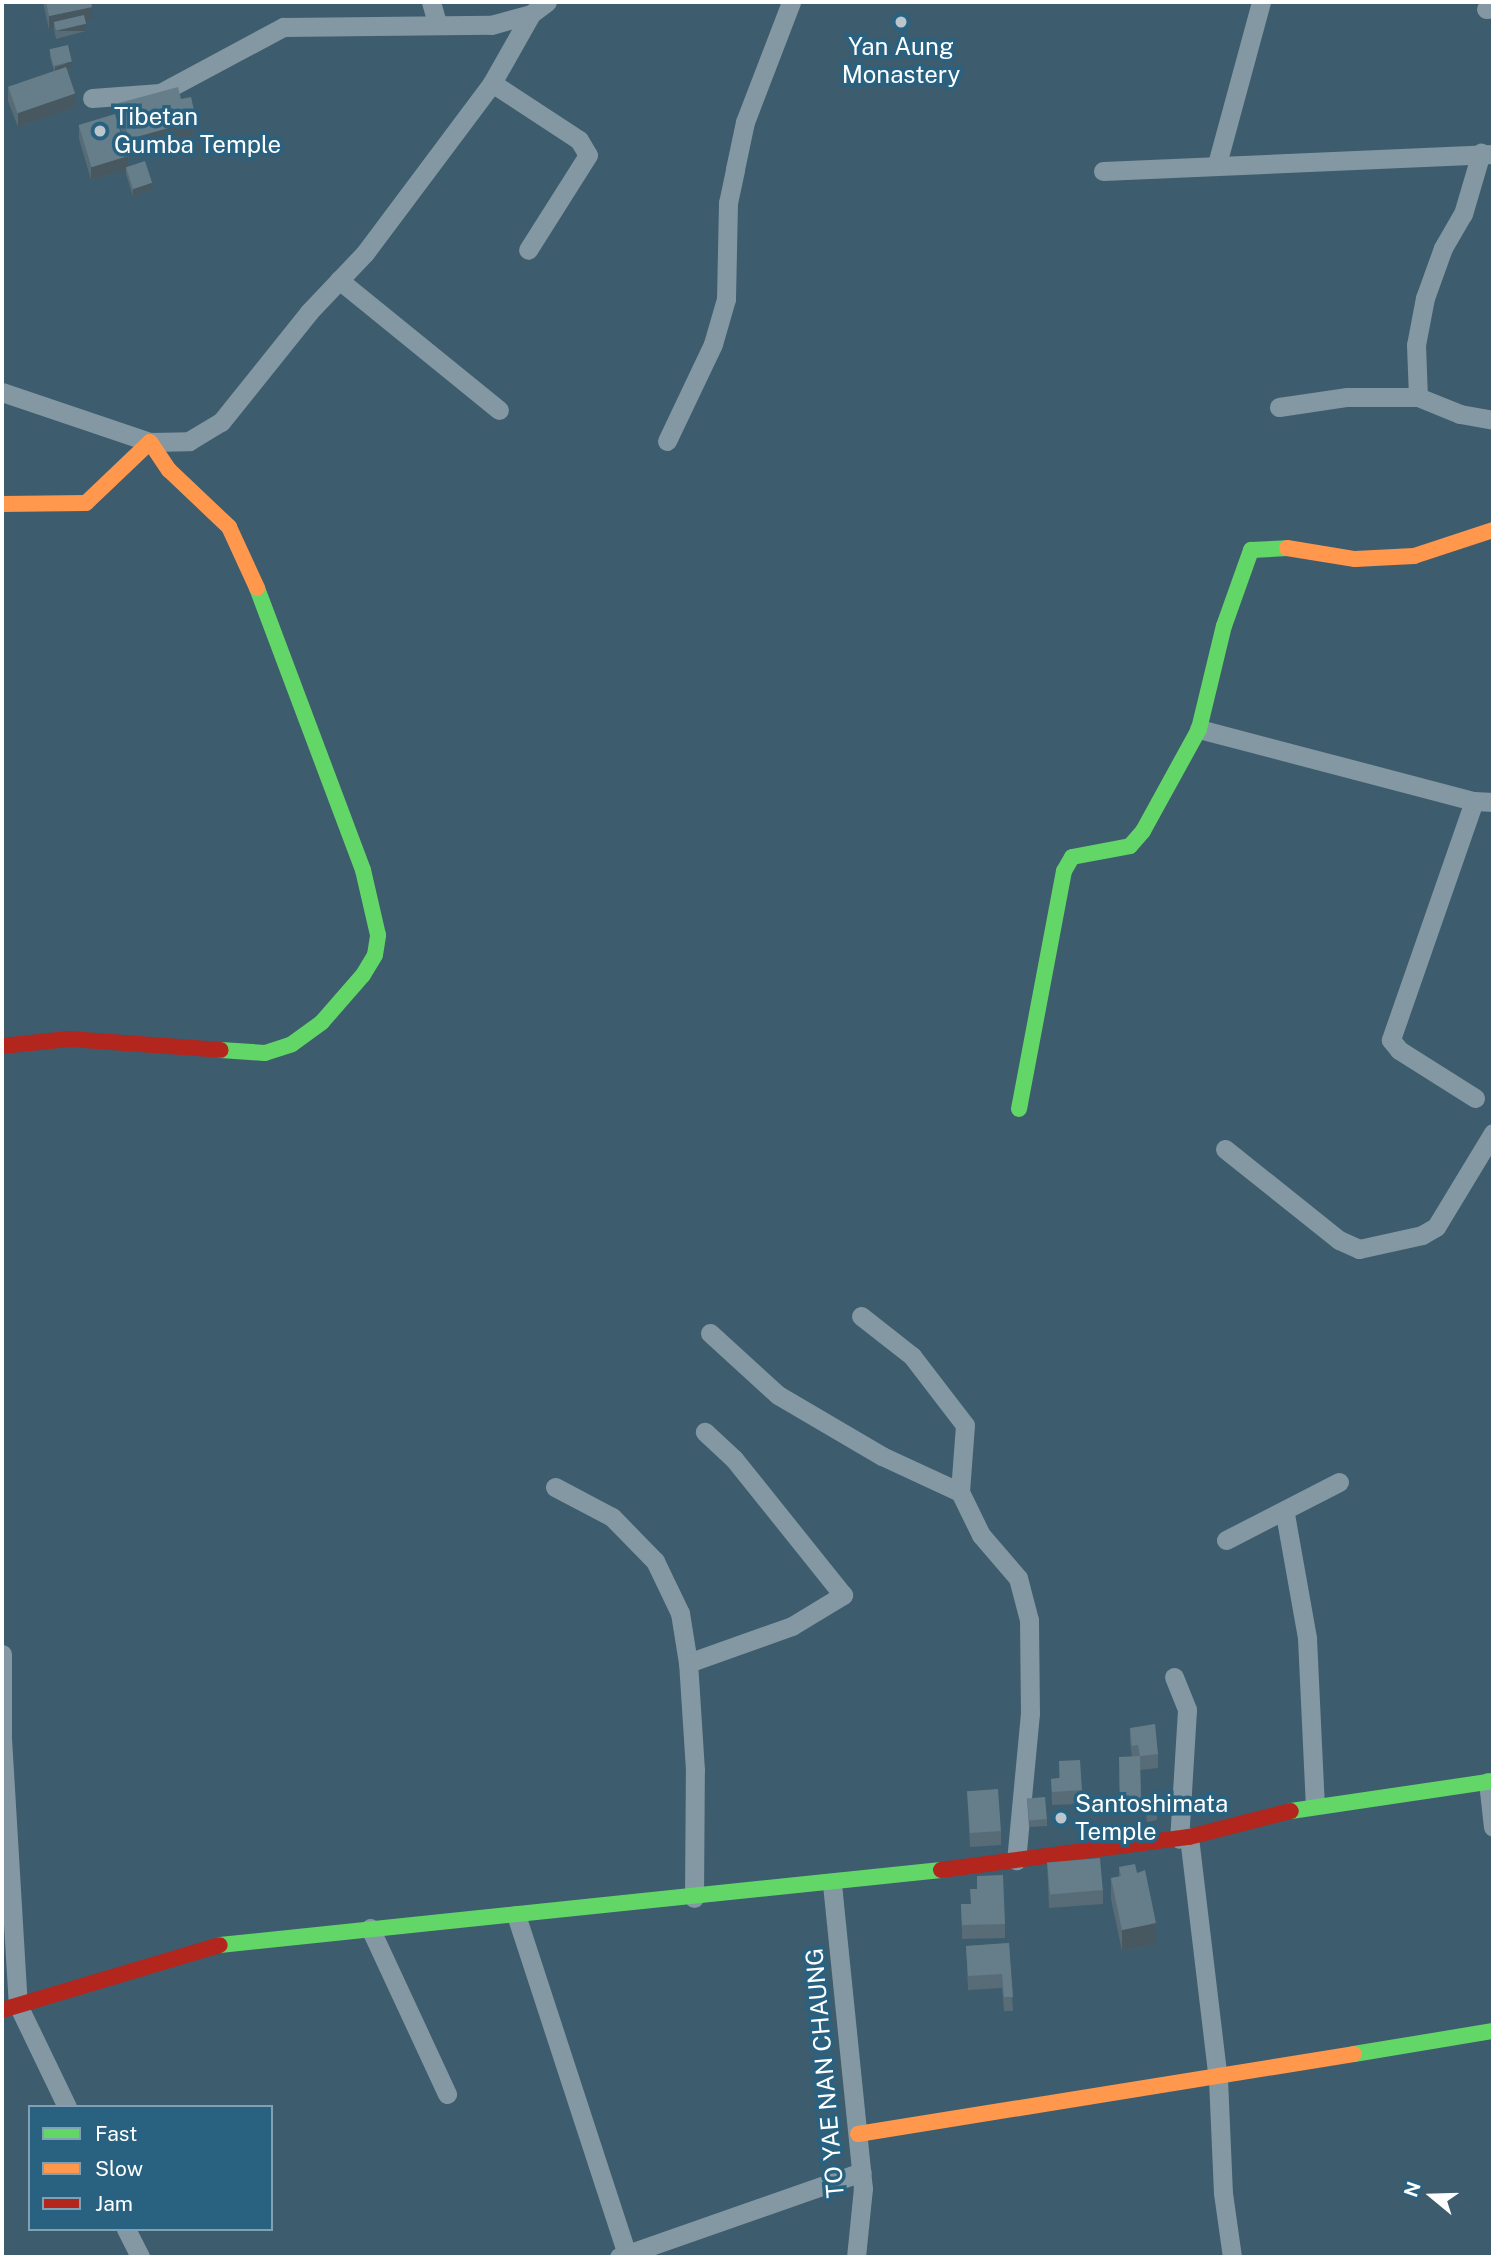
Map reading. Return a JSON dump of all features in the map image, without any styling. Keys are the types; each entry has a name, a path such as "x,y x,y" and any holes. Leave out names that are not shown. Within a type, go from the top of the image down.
{"street":[{"path":"431,2 437,23"},
{"path":"92,98 160,93 283,27 437,23 491,25 531,14 547,2"},
{"path":"667,441 720,322 726,299 728,204 735,169 746,122 791,2"},
{"path":"1216,164 1261,2"},
{"path":"2,392 150,442 189,441 221,422 365,253 492,83 531,14"},
{"path":"492,83 579,140 588,155 528,250"},
{"path":"1103,171 1216,164 1373,162 1487,153 1463,214 1443,248 1425,298 1416,345 1418,397"},
{"path":"340,280 499,410"},
{"path":"1279,407 1347,397 1418,397 1460,414 1493,420"},
{"path":"2,504 86,503 150,442"},
{"path":"2,1045 69,1039 265,1054 292,1044 322,1022 375,955 378,935 363,870 270,616 229,527 169,471 150,442"},
{"path":"1019,1109 1064,871 1072,857 1130,846 1199,729 1224,626 1251,550 1273,546 1354,559 1414,556 1493,530"},
{"path":"1199,729 1484,802 1391,1040 1399,1050 1475,1098"},
{"path":"1225,1149 1339,1240 1359,1249 1422,1235 1436,1227 1493,1133"},
{"path":"861,1317 912,1356 965,1425 960,1492 981,1535 1018,1578 1029,1620 1030,1713 1016,1860"},
{"path":"710,1333 778,1395 882,1456 960,1492"},
{"path":"688,1663 792,1626 843,1595 734,1459 705,1432"},
{"path":"1226,1540 1285,1514 1339,1482"},
{"path":"555,1487 612,1517 655,1561 680,1613 688,1663 695,1770 694,1898"},
{"path":"1285,1514 1307,1639 1315,1805"},
{"path":"2,1654 10,2007 66,2105"},
{"path":"1174,1677 1186,1710 1184,1838 1218,2079 1223,2193 1232,2257"},
{"path":"10,2007 223,1944 832,1884 1184,1838 1315,1805 1491,1781 1493,1827"},
{"name":"TO YAE NAN CHAUNG","path":"832,1884 862,2172 856,2257"},
{"path":"516,1914 623,2255 862,2172"},
{"path":"370,1928 447,2094"},
{"path":"858,2134 1218,2079 1493,2031"},
{"path":"127,2231 140,2257"}],"building":[{"path":"46,2 91,2 92,7 49,16"},
{"path":"84,15 86,24 56,31 54,22"},
{"path":"68,45 72,62 53,66 49,49"},
{"path":"66,67 75,93 17,113 8,87"},
{"path":"178,87 181,99 191,97 194,110 187,123 129,139 119,103"},
{"path":"115,114 128,156 92,167 79,125"},
{"path":"145,161 152,183 133,189 126,167"},
{"path":"1155,1724 1158,1754 1140,1756 1138,1745 1132,1746 1130,1728"},
{"path":"1140,1756 1141,1799 1120,1799 1119,1757"},
{"path":"1080,1760 1082,1790 1052,1792 1051,1779 1060,1778 1059,1761"},
{"path":"998,1789 1001,1831 970,1833 967,1791"},
{"path":"1045,1797 1047,1819 1029,1820 1027,1799"},
{"path":"1155,1800 1157,1813 1147,1814 1145,1802"},
{"path":"1100,1858 1103,1890 1050,1894 1047,1863"},
{"path":"1135,1864 1137,1873 1145,1870 1156,1923 1122,1930 1111,1878 1121,1876 1119,1867"},
{"path":"1003,1875 1005,1924 962,1925 961,1904 971,1904 970,1889 977,1889 977,1876"},
{"path":"1009,1943 1013,1997 1004,1997 1002,1974 968,1976 966,1946"}],"traffic: fast":[{"path":"1019,1109 1064,871 1072,857 1130,846 1143,831 1199,729 1224,626 1251,550 1287,548"},
{"path":"221,1050 265,1053 292,1044 322,1022 363,975 375,955 378,935 363,870 257,588"},
{"path":"1291,1811 1493,1781"},
{"path":"220,1945 941,1870"},
{"path":"1354,2054 1493,2031"}],"traffic: slow":[{"path":"2,504 86,503 150,442 169,470 229,527 257,588"},
{"path":"1287,548 1355,559 1414,556 1493,530"},
{"path":"858,2134 1354,2054"}],"traffic: jam":[{"path":"2,1046 69,1039 221,1050"},
{"path":"941,1870 1189,1837 1291,1811"},
{"path":"2,2010 220,1945"}],"place":[{"name":"Yan Aung Monastery","path":"901,22"},
{"name":"Tibetan Gumba Temple","path":"100,131"},
{"name":"Santoshimata Temple","path":"1061,1818"}]}
